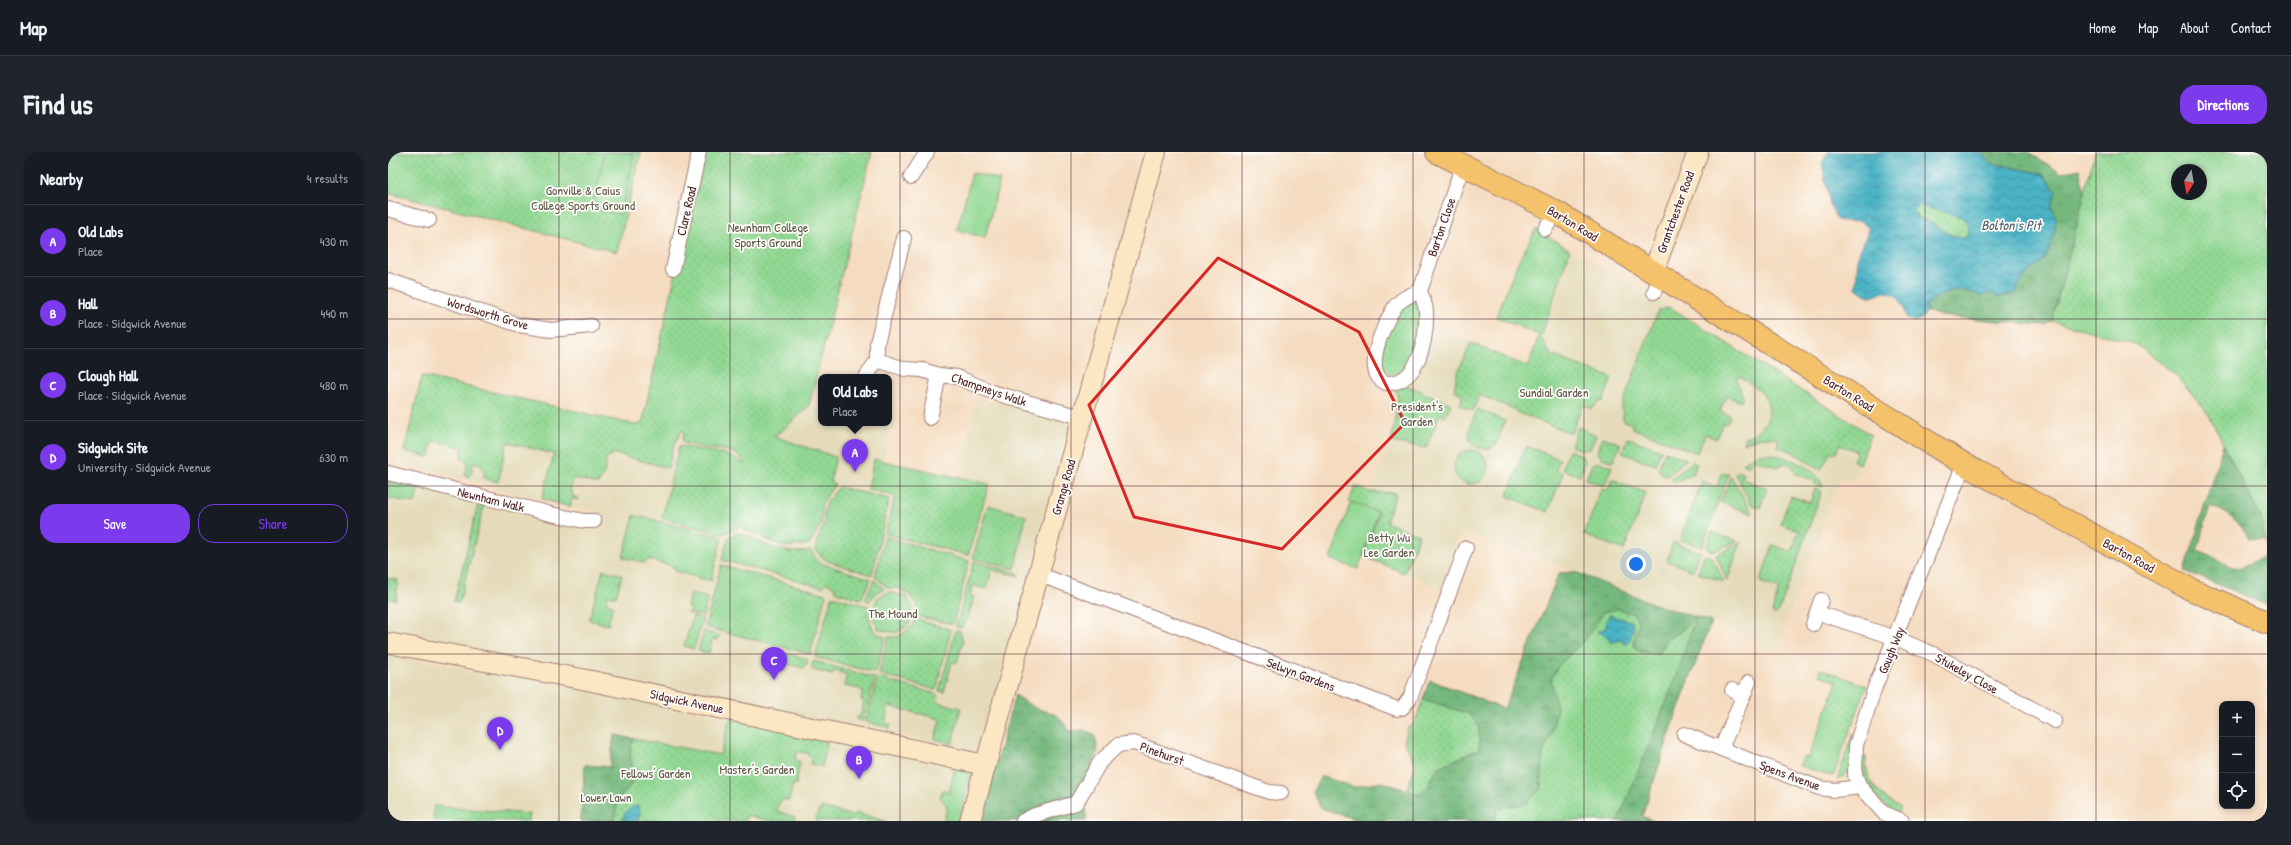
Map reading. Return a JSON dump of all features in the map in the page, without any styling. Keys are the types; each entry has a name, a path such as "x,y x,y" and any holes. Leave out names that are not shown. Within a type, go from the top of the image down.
{"main road":[{"name":"Barton Road","path":"1437,152 1463,164 1550,220 1656,280 1964,464 2190,589 2267,622"}],"street":[{"name":"Clare Road","path":"673,269 699,152"},
{"path":"911,177 927,152"},
{"name":"Grange Road","path":"970,821 1038,574 1084,418 1156,152"},
{"name":"Grantchester Road","path":"1656,280 1698,152"},
{"name":"Barton Close","path":"1420,291 1463,164"},
{"path":"388,209 430,220"},
{"path":"868,374 876,360 877,343 904,238"},
{"name":"Wordsworth Grove","path":"388,280 519,325 551,330 591,326"},
{"path":"1420,291 1426,310 1424,339 1416,362 1408,376 1400,381 1386,383 1376,375 1374,367 1376,351 1395,307 1406,296 1420,291"},
{"name":"Champneys Walk","path":"876,360 904,369 922,370 939,375 957,377 995,393 1084,418"},
{"path":"930,418 939,375"},
{"name":"Gough Way","path":"1902,821 1884,813 1860,787 1855,775 1856,745 1875,687 1896,638 1964,464"},
{"name":"Newnham Walk","path":"388,472 551,514 584,521 594,521"},
{"name":"Selwyn Gardens","path":"1038,574 1396,709 1402,708 1410,698 1466,548"},
{"name":"Stukeley Close","path":"1817,613 1896,638 1935,655 2040,708 2055,721"},
{"name":"Sidgwick Avenue","path":"388,643 594,681 985,765"},
{"path":"1721,750 1741,688"},
{"name":"Spens Avenue","path":"1684,734 1819,788 1835,790 1860,787"},
{"name":"Pinehurst","path":"1023,821 1035,815 1076,803 1100,762 1118,745 1134,742 1269,792 1281,793"}],"highlighted area":[{"path":"1218,258 1359,332 1405,423 1282,549 1134,517 1089,405"}],"shaded area":[{"path":"1536,229 1670,307 1871,435 1855,478 1852,481 1843,478 1839,480 1775,653 1768,645 1711,622 1676,715 1642,816 1396,821 1416,764 1404,741 1408,727 1414,724 1430,680 1504,709 1559,573 1574,571 1502,543 1461,532 1441,587 1363,557 1358,570 1329,559 1355,486 1371,491 1391,442 1398,399 1395,388 1430,344 1434,327 1528,367 1539,335 1496,317 1518,262"},
{"path":"422,376 636,425 642,423 783,430 809,406 818,408 818,426 889,426 883,460 960,477 977,397 1066,421 1069,429 979,755 880,729 878,733 388,632 388,480 514,513 555,521 558,525 563,523 587,530 595,517 592,512 593,509 581,506 578,509 401,463"},
{"path":"388,656 580,686 972,772 959,821 388,821"}],"green space":[{"name":"Gonville & Caius College Sports Ground","path":"388,152 641,152 617,252 388,193"},
{"path":"605,152 634,153 621,215 592,209"},
{"name":"Newnham College Sports Ground","path":"703,152 872,152 809,406 783,430 773,436 836,457 830,481 835,484 822,503 821,523 810,544 785,547 743,529 741,526 723,534 662,518 679,446 725,454 745,464 735,453 684,443 682,441 684,433 682,430 674,445 668,468 612,453 611,457 607,457 604,474 598,484 574,478 570,491 573,492 572,496 579,498 578,500 572,499 570,507 542,499 554,454 507,442 498,482 483,478 485,472 482,471 483,465 474,462 470,477 465,476 468,461 461,459 463,448 452,445 450,442 444,443 433,441 429,457 404,451 422,376 636,425 642,423"},
{"path":"1982,152 2028,152 2061,173 2079,169 2085,192 2052,321 2045,325 1941,316 1927,311 1925,305 1945,294 1952,292 1966,291 1981,296 1990,292 1998,297 2011,295 2026,274 2045,258 2056,219 2051,207 2056,191 2043,174 1989,163"},
{"path":"2095,152 2267,152 2267,549 2261,518 2208,413 2176,375 2136,344 2052,321"},
{"path":"972,173 1000,180 985,238 957,230"},
{"path":"1918,204 1962,217 1968,224 1968,235 1962,239 1956,237 1930,222 1917,217 1914,211"},
{"name":"Sundial Garden","path":"1536,229 1570,250 1541,337 1551,355 1612,378 1603,401 1598,402 1592,409 1583,405 1571,433 1518,413 1514,409 1479,395 1473,411 1460,405 1462,398 1461,394 1454,390 1457,373 1471,343 1528,367 1539,335 1496,317 1518,262"},
{"path":"1415,300 1419,302 1420,323 1413,354 1410,361 1401,371 1396,374 1385,372 1380,364 1382,349 1389,329 1399,309"},
{"path":"1670,307 1871,435 1860,464 1853,461 1857,451 1839,445 1836,453 1830,453 1821,470 1789,450 1778,447 1778,438 1761,437 1743,443 1745,437 1753,434 1764,425 1769,412 1765,398 1760,391 1739,376 1736,380 1743,396 1741,402 1726,396 1720,411 1730,416 1727,424 1723,423 1716,439 1705,434 1697,453 1632,428 1633,425 1623,420 1623,411 1621,408 1658,311"},
{"name":"President's Garden","path":"1406,385 1451,404 1445,416 1440,414 1426,448 1391,442 1398,399 1395,388"},
{"path":"1477,409 1505,421 1497,443 1491,449 1474,446 1471,442 1469,436 1470,430"},
{"path":"1578,427 1596,435 1590,449 1582,450 1571,446"},
{"path":"1603,437 1621,444 1613,462 1602,458 1597,452"},
{"path":"1628,438 1661,450 1655,465 1622,453"},
{"path":"2223,444 2261,518 2264,540 2248,538 2237,522 2222,511 2210,506 2197,551 2231,566 2237,567 2245,566 2267,554 2267,605 2185,571"},
{"path":"1526,446 1560,459 1556,470 1563,473 1548,512 1507,496"},
{"path":"1468,450 1474,450 1478,451 1485,457 1488,467 1487,474 1481,481 1474,484 1468,484 1464,483 1457,477 1454,470 1454,464 1455,460 1461,453"},
{"path":"1569,450 1581,455 1585,462 1580,476 1562,469"},
{"path":"1665,451 1686,459 1667,477 1658,469"},
{"path":"1759,454 1776,455 1806,467 1820,479 1823,487 1815,484 1815,481 1796,474 1793,468 1788,464 1783,464 1777,467 1753,459 1750,466 1742,463"},
{"path":"874,459 989,484 968,555 885,534 895,496 868,489"},
{"path":"1600,462 1612,467 1604,486 1586,479 1592,464"},
{"path":"1692,462 1697,464 1693,474 1675,482 1671,479"},
{"path":"1740,471 1744,472 1742,479 1767,488 1760,508 1752,505 1735,474"},
{"path":"1729,473 1702,547 1680,540 1702,481 1717,487 1721,474"},
{"path":"1731,476 1753,514 1721,502"},
{"path":"1612,479 1646,493 1624,550 1584,535 1601,489 1607,491"},
{"path":"388,480 419,488 415,503 388,498"},
{"name":"Betty Wu Lee Garden","path":"1355,486 1370,492 1396,493 1386,522 1419,535 1404,573 1363,556 1379,513 1349,502"},
{"path":"839,487 889,499 872,575 827,561 816,551 816,544 824,524 824,512 827,502"},
{"path":"1815,488 1822,491 1779,611 1776,614 1772,613 1779,589 1760,582 1773,545 1792,552 1799,530 1780,524 1791,496 1810,503"},
{"path":"1351,502 1378,512 1358,569 1330,559"},
{"path":"478,504 484,506 459,603 454,602"},
{"path":"988,505 1026,516 1015,569 973,558"},
{"path":"634,515 722,537 711,581 674,571 675,567 647,559 645,563 623,557"},
{"path":"737,532 781,550 800,552 810,550 820,563 871,579 861,599 836,592 835,587 827,583 822,587 722,560 728,538"},
{"path":"1712,532 1737,541 1714,551 1706,548"},
{"path":"885,537 969,561 953,624 916,616 917,606 908,593 903,592 900,588 888,588 875,577"},
{"path":"1673,542 1700,552 1693,571 1667,561"},
{"path":"1741,542 1727,581 1716,555"},
{"path":"1704,555 1712,557 1724,582 1698,573"},
{"path":"974,561 1017,573 1019,576 992,570 986,589 973,585 970,595 974,597 968,618 961,628 956,627"},
{"path":"721,565 826,594 810,654 705,627"},
{"path":"603,570 622,575 616,597 608,595 606,603 613,605 608,625 589,620"},
{"path":"1575,572 1656,605 1711,622 1676,715 1642,816 1654,821 1396,821 1416,764 1404,741 1408,727 1414,724 1430,680 1504,709 1559,573"},
{"path":"1575,572 1656,605 1711,622 1676,715 1642,816 1648,819 1648,821 1618,821 1677,675 1695,618 1684,629 1668,639 1658,655 1637,651 1633,642 1639,623 1634,614 1618,609 1604,612 1584,641 1559,665 1551,679 1557,708 1553,729 1543,753 1541,789 1527,803 1498,809 1494,821 1360,821 1321,808 1313,791 1321,776 1354,787 1382,782 1419,794 1427,787 1439,767 1479,749 1479,726 1469,714 1423,699 1430,680 1504,709 1559,573"},
{"path":"388,578 398,580 396,600 388,598"},
{"path":"874,580 884,589 874,594 869,602 865,599"},
{"name":"The Mound","path":"889,592 906,596 913,608 909,625 896,633 878,629 872,615 877,598"},
{"path":"691,594 708,598 703,616 688,613 691,610 687,607"},
{"path":"832,596 869,606 868,615 874,632 885,637 876,673 815,657"},
{"path":"693,616 703,619 694,649 684,646"},
{"path":"916,619 951,630 936,690 879,674 888,637 897,637 912,627"},
{"path":"956,630 960,631 963,642 957,662 952,662 944,692 939,691"},
{"path":"704,631 720,636 718,640 712,639 709,653 698,651"},
{"path":"775,650 807,659 807,665 803,668 784,663 785,658 773,655"},
{"path":"814,661 875,678 863,721 856,719 857,717 860,717 864,701 861,700 863,691 844,686 847,674 834,671 832,675 813,670 811,665"},
{"path":"1821,669 1867,686 1833,776 1799,766 1803,757 1808,758 1837,682 1819,675"},
{"path":"879,678 936,694 938,696 937,702 961,708 952,744 935,739 940,719 889,706 885,723 891,725 890,728 866,722 877,679"},
{"path":"1015,695 1035,708 1057,715 1070,731 1084,730 1094,734 1098,750 1085,781 1086,821 980,821"},
{"path":"730,718 825,739 827,746 822,767 810,764 812,757 808,756 808,753 797,752 795,760 800,761 796,785 793,784 789,801 782,799 777,808 779,812 795,817 794,821 769,821 747,815 746,821 581,821 585,765 610,767 614,735 720,755"},
{"path":"1853,733 1853,754 1850,767 1843,777 1837,780"},
{"name":"Lower Lawn","path":"614,735 633,739 630,754 635,780 618,800 614,821 581,821 585,765 610,767"},
{"path":"1860,756 1866,757 1868,774 1875,788 1886,799 1901,808 1899,813 1890,809 1876,797 1871,790 1864,774"},
{"path":"955,768 972,772 959,821 944,821 947,806 940,797 942,790 949,792"},
{"path":"434,806 530,814 529,821 433,821"},
{"path":"822,807 852,816 856,813 886,821 815,821 819,810"}],"water":[{"name":"Bolton’s Pit","path":"1828,152 1982,152 1990,163 2043,174 2056,191 2051,207 2056,218 2056,222 2051,244 2045,257 2021,281 2016,293 1997,297 1990,292 1981,296 1966,291 1952,292 1925,305 1927,311 1922,318 1915,322 1906,317 1900,300 1894,294 1885,292 1870,296 1856,288 1858,256 1869,229 1861,221 1851,222 1837,220 1830,204 1822,164","holes":["1918,205 1962,217 1968,224 1968,235 1962,239 1917,217 1914,211"]},
{"path":"1609,615 1632,622 1634,628 1629,643 1625,644 1620,640 1611,643 1606,636 1597,631 1605,629"},
{"path":"639,806 640,814 638,821 623,821 624,815 627,811"}],"place":[{"name":"Old Labs","path":"855,472"},
{"name":"Clough Hall","path":"774,680"},
{"name":"Sidgwick Site","path":"500,750"},
{"name":"Hall","path":"859,779"}],"park label":[{"name":"Master's Garden","path":"757,769"},
{"name":"Fellows' Garden","path":"656,773"}]}
